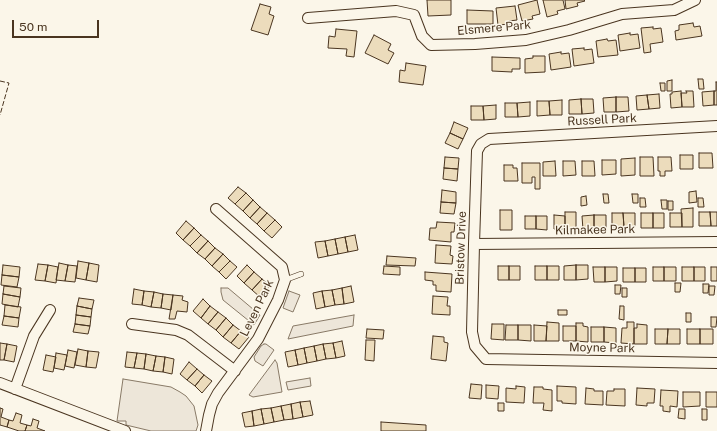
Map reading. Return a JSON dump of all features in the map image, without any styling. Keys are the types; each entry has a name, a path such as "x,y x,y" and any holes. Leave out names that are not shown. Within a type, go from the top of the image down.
{"street":[{"name":"Elsmere Park","path":"308,18 396,11 414,15 422,36 431,45 476,44 526,40 569,30 622,14 674,10 695,0"},
{"name":"Russell Park","path":"489,139 717,126"},
{"name":"Bristow Drive","path":"486,359 475,346 472,332 477,151 481,144 489,139"},
{"name":"Leven Park","path":"206,431 212,404 218,393 258,339 278,300 285,280 282,267 216,209"},
{"name":"Kilmakee Park","path":"474,244 717,242"},
{"path":"16,389 34,336 50,310"},
{"path":"132,324 176,330 188,335 235,371"},
{"name":"Moyne Park","path":"486,359 717,363"},
{"path":"0,383 125,431"}],"lane":[{"path":"285,280 301,274"}],"shaded area":[{"path":"221,288 228,288 260,315 254,325 223,300"},
{"path":"289,291 300,295 293,312 283,308"},
{"path":"354,315 353,326 288,339 293,326"},
{"path":"264,344 274,350 263,366 255,361 254,357"},
{"path":"275,360 277,363 282,392 253,397 249,395"},
{"path":"310,378 311,386 288,390 286,382"},
{"path":"123,379 171,387 186,396 194,406 198,425 196,431 151,431 126,425 126,421 117,421"}],"building":[{"path":"427,0 451,0 451,15 428,16"},
{"path":"537,0 540,14 532,16 533,19 522,21 518,5"},
{"path":"543,0 563,0 565,9 557,11 558,14 547,17"},
{"path":"565,0 585,1 577,3 578,6 566,9"},
{"path":"260,4 271,7 269,14 274,16 268,35 251,30"},
{"path":"515,6 517,20 509,21 510,24 498,25 496,8"},
{"path":"467,10 493,11 493,24 467,24"},
{"path":"693,23 694,27 700,26 702,36 676,40 675,31 679,30 679,25"},
{"path":"653,27 653,29 661,28 663,42 650,44 651,52 644,53 641,28"},
{"path":"336,29 357,31 354,57 346,56 347,49 328,48 329,36 335,37"},
{"path":"630,33 630,35 638,34 640,48 620,51 618,35"},
{"path":"374,35 391,44 388,50 394,53 388,64 365,53"},
{"path":"607,39 608,41 616,40 618,55 598,57 596,41"},
{"path":"584,48 584,50 592,49 594,63 574,66 572,49"},
{"path":"561,52 561,54 569,53 571,67 551,70 549,54"},
{"path":"533,56 545,56 545,72 525,73 525,59 533,58"},
{"path":"492,57 520,58 520,69 512,69 512,72 492,71"},
{"path":"406,63 426,66 423,85 399,82 400,70 405,71"},
{"path":"698,79 703,79 704,89 699,89"},
{"path":"672,80 672,91 667,91 667,81"},
{"path":"716,82 717,105 714,105 714,91 716,91"},
{"path":"660,83 665,83 665,91 661,91"},
{"path":"681,91 682,107 671,108 670,94 672,94 672,92"},
{"path":"686,91 693,91 694,107 682,107 681,93 687,93"},
{"path":"714,91 714,105 703,106 702,92"},
{"path":"659,94 660,108 649,109 647,95"},
{"path":"647,95 649,109 637,110 636,96"},
{"path":"616,97 616,112 604,112 603,98"},
{"path":"616,97 628,97 629,111 616,112"},
{"path":"581,99 582,114 569,114 569,100"},
{"path":"581,99 593,99 594,113 582,114"},
{"path":"562,100 562,115 550,115 549,101"},
{"path":"537,101 549,101 550,115 537,116"},
{"path":"530,102 530,116 518,117 517,103"},
{"path":"505,103 517,103 518,117 505,117"},
{"path":"496,105 496,119 484,120 483,106"},
{"path":"471,106 483,106 484,120 471,120"},
{"path":"454,122 468,128 463,139 450,133"},
{"path":"450,133 463,139 458,149 445,143"},
{"path":"699,153 712,153 713,168 699,168"},
{"path":"680,155 693,155 693,169 680,169"},
{"path":"445,157 459,158 458,169 444,168"},
{"path":"640,157 653,157 654,176 640,176"},
{"path":"658,157 671,157 672,171 665,171 665,176 660,176 660,171 658,171"},
{"path":"635,158 635,175 621,176 621,159"},
{"path":"602,160 616,160 616,174 602,175"},
{"path":"555,161 556,176 543,176 543,162"},
{"path":"563,161 575,161 576,175 563,176"},
{"path":"582,161 594,161 595,176 582,176"},
{"path":"522,163 540,163 540,189 535,189 535,177 532,177 532,183 522,183"},
{"path":"504,165 513,165 513,168 517,168 518,181 504,181"},
{"path":"444,168 458,169 457,181 443,179"},
{"path":"238,187 246,193 235,204 228,198"},
{"path":"442,190 456,192 456,203 441,202"},
{"path":"696,191 697,202 689,203 689,192"},
{"path":"246,193 253,200 243,211 235,204"},
{"path":"603,194 608,194 609,203 604,203"},
{"path":"632,194 638,194 638,203 633,203"},
{"path":"586,196 587,205 581,206 581,197"},
{"path":"640,198 645,198 646,207 640,207"},
{"path":"698,198 703,198 704,207 698,207"},
{"path":"253,200 260,207 250,218 243,211"},
{"path":"661,200 667,200 667,209 662,209"},
{"path":"668,201 673,201 673,210 668,210"},
{"path":"441,202 456,203 454,214 440,213"},
{"path":"260,207 267,213 257,224 250,218"},
{"path":"693,208 693,227 682,227 681,209"},
{"path":"500,210 512,210 512,230 500,230"},
{"path":"565,212 576,212 576,229 565,229"},
{"path":"699,212 710,212 711,226 699,226"},
{"path":"710,212 717,212 717,226 711,226"},
{"path":"267,213 275,220 264,231 257,224"},
{"path":"612,213 623,213 624,227 612,227"},
{"path":"623,213 635,213 635,227 624,227"},
{"path":"641,213 653,213 653,228 641,228"},
{"path":"653,213 664,213 664,228 653,228"},
{"path":"670,213 682,213 682,227 670,227"},
{"path":"554,215 565,216 565,229 554,229"},
{"path":"594,215 594,230 583,230 582,216"},
{"path":"594,215 606,215 606,229 594,230"},
{"path":"525,216 536,216 536,229 525,229"},
{"path":"536,216 547,216 547,230 536,229"},
{"path":"275,220 282,227 272,238 264,231"},
{"path":"186,221 194,228 183,240 176,233"},
{"path":"437,222 455,223 454,232 451,232 451,242 429,240 430,228 436,228"},
{"path":"194,228 201,235 190,246 183,240"},
{"path":"201,235 208,241 197,253 190,246"},
{"path":"355,235 358,250 348,252 345,237"},
{"path":"345,237 348,252 338,254 335,239"},
{"path":"335,239 338,254 328,256 325,241"},
{"path":"208,241 215,248 205,259 197,253"},
{"path":"325,241 328,256 318,258 315,242"},
{"path":"436,245 451,246 450,255 453,256 452,264 435,263"},
{"path":"215,248 223,254 212,266 205,259"},
{"path":"223,254 230,261 219,272 212,266"},
{"path":"387,256 416,258 415,266 386,265"},
{"path":"78,261 89,263 86,280 76,278"},
{"path":"230,261 237,267 226,279 219,272"},
{"path":"59,263 68,265 65,281 56,280"},
{"path":"89,263 99,265 97,282 86,280"},
{"path":"38,264 48,265 45,281 35,280"},
{"path":"3,265 20,267 19,277 2,275"},
{"path":"48,265 58,267 56,283 45,281"},
{"path":"68,265 77,266 75,282 65,281"},
{"path":"247,265 254,272 244,283 237,276"},
{"path":"576,265 576,280 564,280 564,266"},
{"path":"576,265 588,265 588,279 576,280"},
{"path":"384,266 400,267 400,275 383,274"},
{"path":"498,266 509,266 509,280 498,280"},
{"path":"509,266 520,266 520,280 509,280"},
{"path":"535,266 547,266 547,280 535,280"},
{"path":"547,266 559,266 559,280 547,280"},
{"path":"593,267 605,267 605,282 594,282"},
{"path":"605,267 617,267 617,281 605,282"},
{"path":"653,267 664,267 664,281 653,281"},
{"path":"664,267 676,267 676,281 664,281"},
{"path":"682,267 694,267 694,281 682,281"},
{"path":"694,267 705,267 705,281 694,281"},
{"path":"711,267 717,267 717,281 711,281"},
{"path":"623,268 635,268 635,282 623,282"},
{"path":"635,268 646,268 646,282 635,282"},
{"path":"254,272 262,279 252,290 244,283"},
{"path":"425,272 452,274 451,292 436,291 436,285 433,285 433,281 425,280"},
{"path":"2,275 19,277 17,287 1,285"},
{"path":"262,279 270,286 260,297 252,290"},
{"path":"675,283 681,283 680,292 675,292"},
{"path":"703,284 709,284 708,293 703,293"},
{"path":"615,285 621,285 620,294 615,294"},
{"path":"4,286 21,288 20,297 3,294"},
{"path":"351,286 354,302 344,304 342,288"},
{"path":"709,286 715,286 714,295 709,295"},
{"path":"342,288 344,304 335,305 332,290"},
{"path":"622,288 627,288 627,297 622,297"},
{"path":"134,289 144,291 142,305 132,304"},
{"path":"332,290 335,305 325,307 322,291"},
{"path":"144,291 154,292 151,307 142,305"},
{"path":"322,291 325,307 316,309 313,293"},
{"path":"154,292 163,294 161,308 151,307"},
{"path":"3,294 20,297 18,307 2,304"},
{"path":"163,294 173,295 171,310 161,308"},
{"path":"173,295 183,296 182,300 188,302 187,312 177,311 175,319 169,319"},
{"path":"433,296 448,297 447,306 450,306 450,315 432,314"},
{"path":"79,298 94,300 92,309 77,306"},
{"path":"203,299 210,306 201,318 193,311"},
{"path":"5,305 21,307 19,318 4,316"},
{"path":"77,306 92,309 91,317 76,315"},
{"path":"210,306 218,312 208,324 201,318"},
{"path":"620,306 624,306 624,320 619,319"},
{"path":"558,310 567,310 567,315 558,315"},
{"path":"218,312 226,318 216,330 208,324"},
{"path":"686,313 691,313 691,322 686,322"},
{"path":"76,315 91,317 90,326 75,324"},
{"path":"4,316 19,318 18,327 2,325"},
{"path":"711,317 717,317 716,327 711,327"},
{"path":"226,318 233,325 223,337 216,330"},
{"path":"547,322 559,323 559,341 546,341"},
{"path":"627,322 634,322 634,344 621,343 622,328 627,328"},
{"path":"576,323 583,323 583,326 588,327 588,342 576,341"},
{"path":"75,324 90,326 88,334 73,332"},
{"path":"492,324 504,324 504,340 491,339"},
{"path":"637,324 647,325 647,344 634,344 634,328 637,328"},
{"path":"233,325 241,331 231,343 223,337"},
{"path":"506,325 518,325 518,340 505,340"},
{"path":"518,325 531,325 531,341 518,340"},
{"path":"534,325 547,326 546,341 534,341"},
{"path":"563,326 576,326 576,341 563,341"},
{"path":"591,327 604,327 604,342 591,342"},
{"path":"604,327 616,328 616,343 604,342"},
{"path":"367,329 384,330 383,339 366,338"},
{"path":"655,329 668,329 667,344 655,344"},
{"path":"668,329 680,329 680,344 667,344"},
{"path":"687,329 700,329 700,344 687,344"},
{"path":"700,329 713,329 713,344 700,344"},
{"path":"241,331 249,337 239,349 231,343"},
{"path":"433,336 444,337 444,342 448,343 446,361 431,359"},
{"path":"366,340 375,340 374,361 365,360"},
{"path":"342,341 345,356 336,358 333,343"},
{"path":"0,343 7,344 4,360 0,360"},
{"path":"333,343 336,358 326,359 323,344"},
{"path":"7,344 17,346 14,362 4,360"},
{"path":"323,344 326,359 317,361 314,346"},
{"path":"314,346 317,361 307,363 304,348"},
{"path":"304,348 307,363 298,365 295,350"},
{"path":"78,349 88,351 86,367 75,365"},
{"path":"68,350 77,352 74,368 65,366"},
{"path":"295,350 298,365 288,367 285,352"},
{"path":"88,351 99,352 96,368 86,367"},
{"path":"127,352 137,353 134,368 125,367"},
{"path":"56,353 67,355 64,370 54,368"},
{"path":"137,353 146,354 144,369 134,368"},
{"path":"146,354 156,356 153,371 144,369"},
{"path":"46,355 56,357 53,372 43,370"},
{"path":"156,356 165,357 163,372 153,371"},
{"path":"165,357 174,359 172,374 163,372"},
{"path":"189,362 197,369 187,380 180,374"},
{"path":"197,369 204,375 195,386 187,380"},
{"path":"204,375 212,381 202,393 195,386"},
{"path":"471,384 482,385 481,399 469,398"},
{"path":"486,385 499,386 498,399 486,398"},
{"path":"516,386 525,387 524,403 506,402 506,388 516,389"},
{"path":"557,386 576,387 576,404 557,401"},
{"path":"534,387 543,387 543,389 552,390 552,411 543,410 544,403 533,403"},
{"path":"586,388 594,389 594,391 603,391 603,405 585,404"},
{"path":"637,388 655,389 654,403 647,403 647,406 636,405"},
{"path":"614,389 625,389 625,406 606,405 607,391 614,391"},
{"path":"661,390 678,391 677,407 670,406 670,412 663,411 663,406 660,406"},
{"path":"683,392 700,392 700,406 683,407"},
{"path":"706,392 717,392 717,407 706,407"},
{"path":"310,401 313,415 303,417 300,402"},
{"path":"300,402 303,417 293,419 291,404"},
{"path":"498,403 504,403 504,411 498,411"},
{"path":"291,404 293,419 284,420 281,406"},
{"path":"281,406 284,420 274,422 271,408"},
{"path":"0,408 3,409 1,417 9,420 7,427 0,425"},
{"path":"271,408 274,422 264,424 261,409"},
{"path":"261,409 264,424 254,426 252,411"},
{"path":"679,409 685,409 685,419 678,418"},
{"path":"702,409 707,409 707,420 702,420"},
{"path":"252,411 254,426 245,427 242,413"},
{"path":"16,413 22,415 20,423 27,425 25,431 19,431 7,427 9,420 13,421"},
{"path":"33,419 39,421 37,428 45,431 25,431 27,425 31,426"},
{"path":"381,422 426,425 426,431 381,431"}],"fence":[{"path":"0,81 9,83 0,115"}]}
